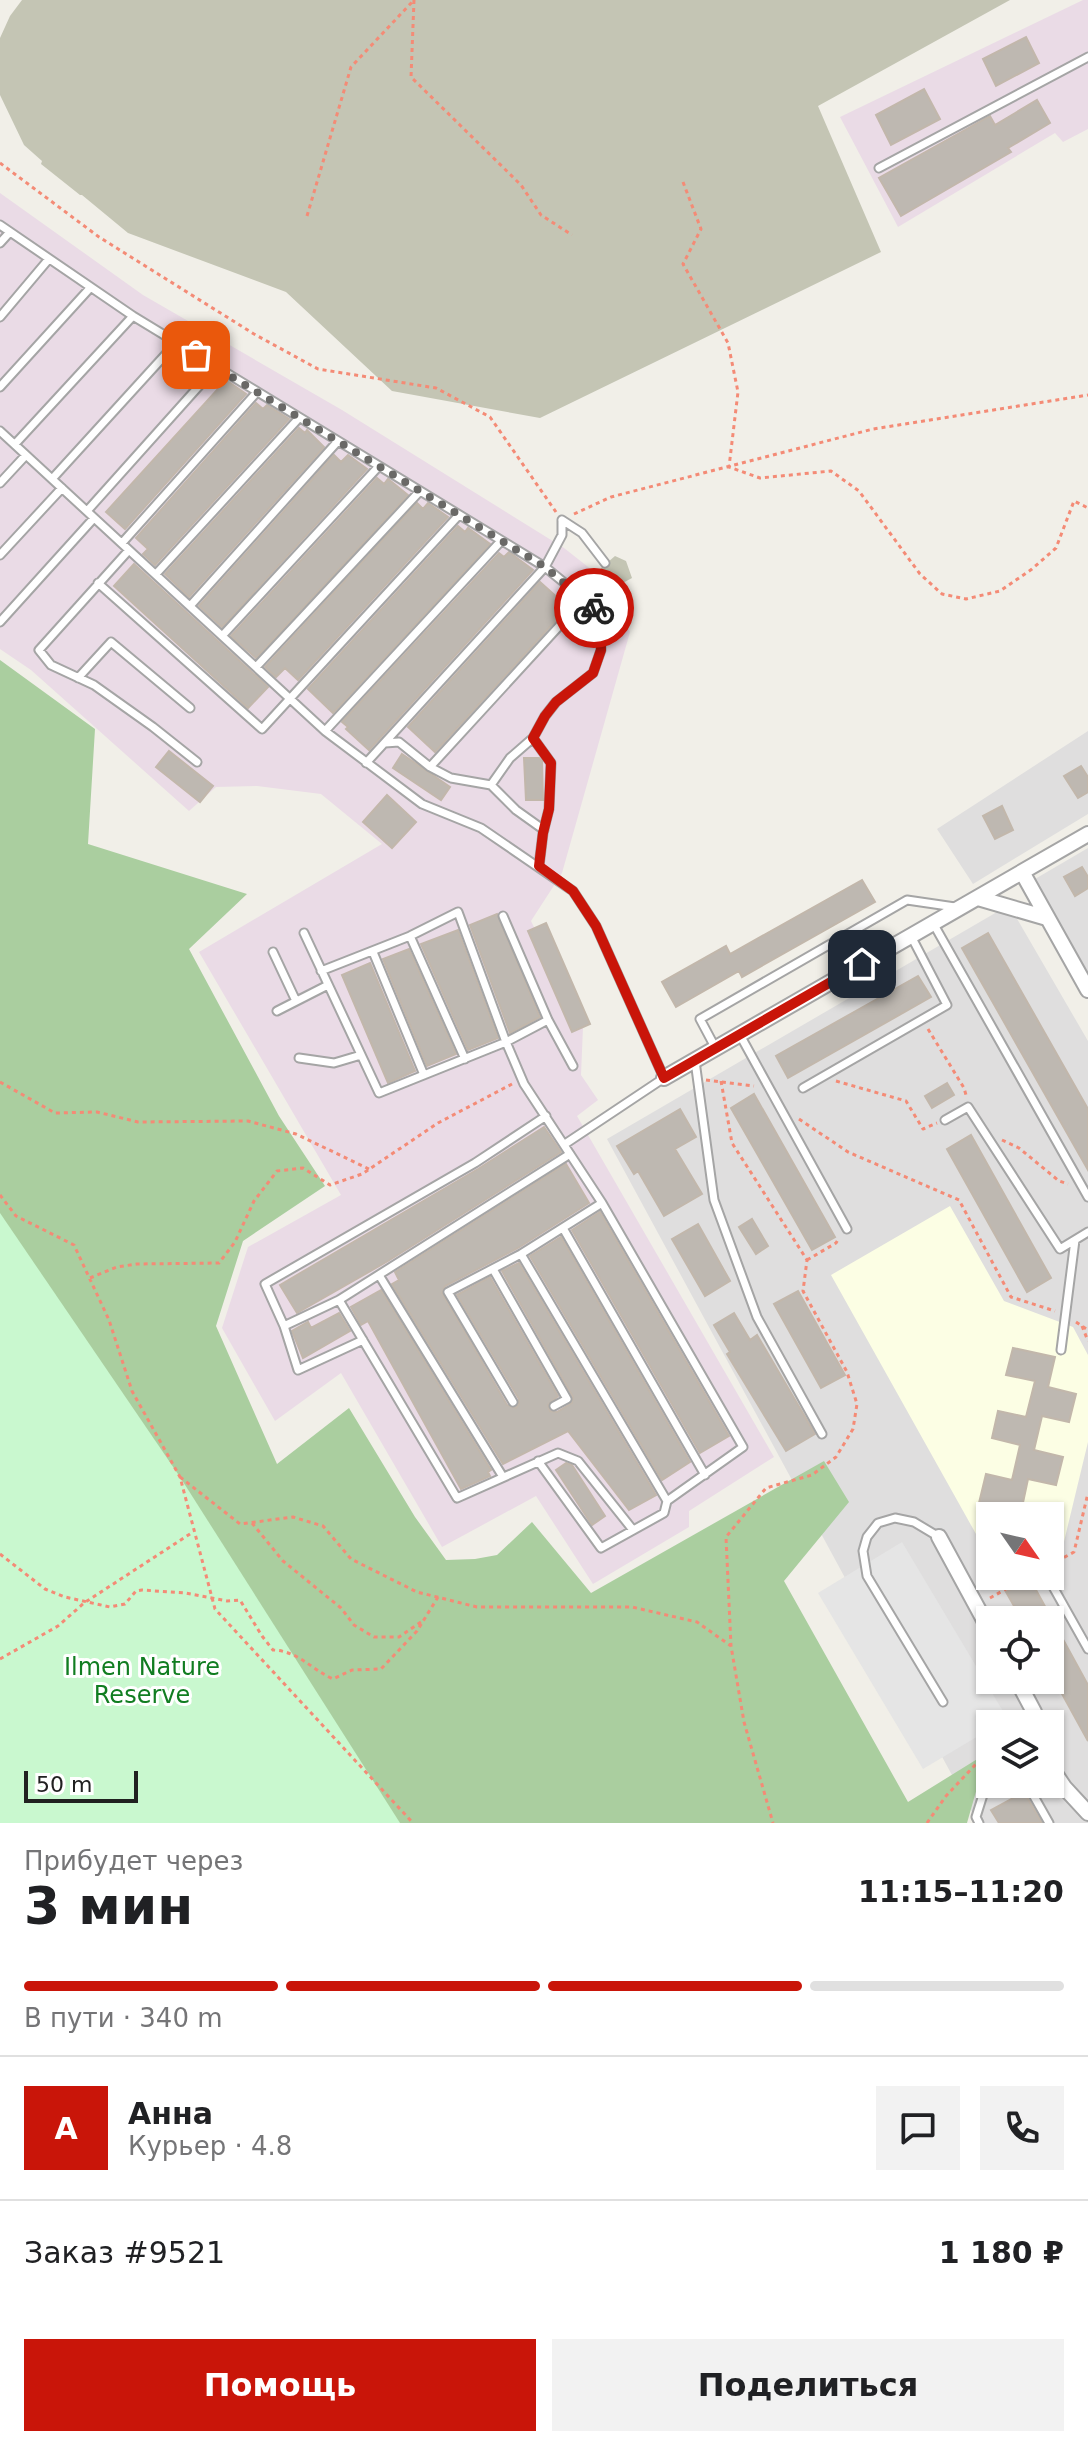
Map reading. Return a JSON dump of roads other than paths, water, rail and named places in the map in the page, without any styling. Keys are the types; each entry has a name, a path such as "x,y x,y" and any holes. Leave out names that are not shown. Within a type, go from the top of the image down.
{"street":[{"path":"664,1078 1088,834"},
{"path":"1022,872 1086,982"},
{"path":"978,898 1047,918"},
{"path":"939,1537 976,1606"},
{"path":"1064,1787 1088,1813"}],"lane":[{"path":"879,168 1088,57"},
{"path":"0,225 176,343 545,567 600,612 601,650 593,673 556,702 533,738 510,758 491,785"},
{"path":"0,243 10,232"},
{"path":"0,317 48,260"},
{"path":"0,387 90,288"},
{"path":"15,444 133,316"},
{"path":"52,479 176,343"},
{"path":"87,511 216,367"},
{"path":"122,543 257,392"},
{"path":"156,574 299,418"},
{"path":"0,431 325,731 422,804 481,828 573,891 596,926 664,1078 565,1144"},
{"path":"190,606 338,441"},
{"path":"0,483 26,455"},
{"path":"222,636 379,466"},
{"path":"0,555 62,488"},
{"path":"256,667 420,491"},
{"path":"98,583 262,729 459,515"},
{"path":"0,622 94,518"},
{"path":"366,763 545,567 562,535 562,520 582,533 605,563"},
{"path":"325,731 501,541"},
{"path":"129,550 39,650 51,665 94,685 197,762"},
{"path":"430,767 584,599"},
{"path":"78,678 111,642 190,708"},
{"path":"533,738 551,763 549,809 539,866"},
{"path":"385,743 399,742 430,767 451,778 491,785 516,810 544,830"},
{"path":"716,1049 700,1019 713,1011 907,900 960,908"},
{"path":"321,971 373,952 458,912 522,1080 602,1203 743,1447 667,1501 664,1513 601,1548 538,1461"},
{"path":"503,916 548,1020 573,1066"},
{"path":"933,923 1088,1197"},
{"path":"304,933 379,1093 506,1042 548,1020"},
{"path":"410,936 465,1059"},
{"path":"803,1088 947,1005 911,936"},
{"path":"273,952 296,1001"},
{"path":"373,952 424,1075"},
{"path":"277,1011 328,985"},
{"path":"740,1035 847,1229"},
{"path":"299,1058 334,1063 361,1055"},
{"path":"695,1061 714,1200 757,1317 822,1434"},
{"path":"945,1120 968,1107 1060,1249 1088,1232"},
{"path":"363,1340 298,1370 284,1326 265,1284 475,1163 546,1116"},
{"path":"284,1326 339,1300 570,1154"},
{"path":"513,1402 448,1292 521,1254 602,1203"},
{"path":"563,1228 705,1475"},
{"path":"1061,1350 1075,1240"},
{"path":"521,1254 667,1501"},
{"path":"493,1269 567,1399 554,1406"},
{"path":"379,1275 503,1477"},
{"path":"339,1300 457,1498 558,1453 578,1461 633,1530"},
{"path":"939,1537 914,1522 895,1518 878,1523 867,1537 863,1551 867,1576 943,1702"},
{"path":"1055,1590 1088,1649"},
{"path":"979,1823 976,1817 982,1798"},
{"path":"1035,1798 1049,1823"}],"park label":[{"name":"Ilmen Nature Reserve","path":"142,1681"}]}
